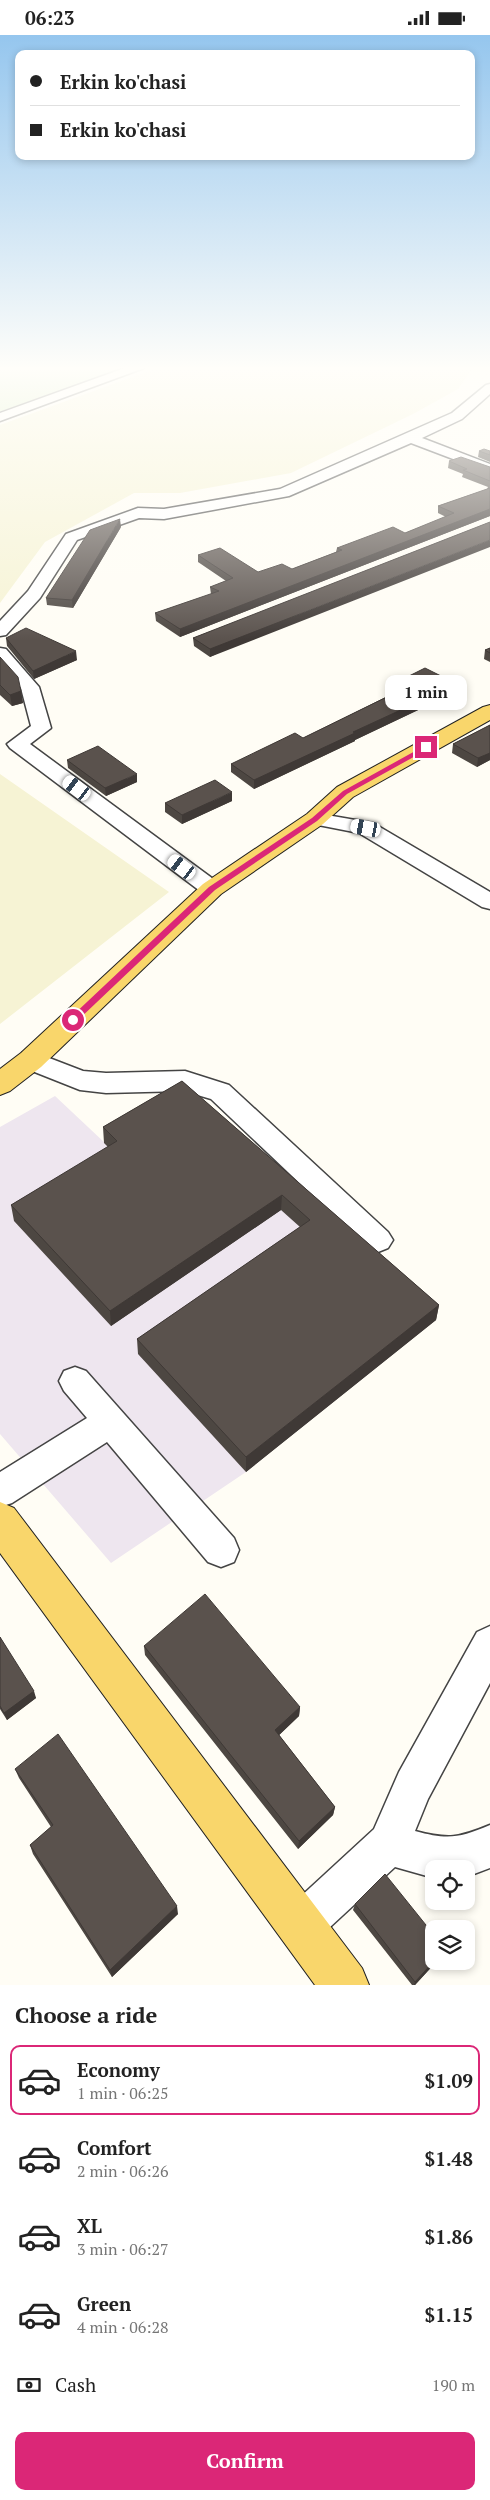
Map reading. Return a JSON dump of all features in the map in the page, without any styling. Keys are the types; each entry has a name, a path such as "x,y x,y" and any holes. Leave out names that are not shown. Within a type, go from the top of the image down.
{"main road":[{"path":"0,1084 31,1060 212,889 315,819 345,792 490,711"},
{"path":"0,1521 345,1985"}],"street":[{"path":"0,631 34,594 71,537 138,513 164,513 284,493 361,459"},
{"path":"465,459 490,469"},
{"path":"0,653 30,687 41,728 17,744 212,889"},
{"path":"315,819 366,828 490,902"},
{"path":"31,1060 80,1080 106,1083 185,1081 220,1092 378,1239"},
{"path":"75,1381 221,1550"},
{"path":"0,1491 110,1422"},
{"path":"301,1925 390,1843 413,1786 490,1645"},
{"path":"390,1843 440,1860 477,1855 490,1846"}],"shaded area":[{"path":"0,459 320,459 291,473 180,493 134,493 45,542 0,603"},
{"path":"0,774 169,892 0,1024"},
{"path":"55,1096 105,1143 182,1096 436,1320 246,1472 111,1563 0,1434 0,1127"}],"building":[{"path":"467,459 490,467 490,481 463,470 467,469 449,461"},
{"path":"490,488 490,509 180,629 155,613 219,591 210,587 233,578 198,555 220,548 258,572 282,564 292,569 342,550 337,548 393,527 405,533 454,513 438,506"},
{"path":"120,519 72,600 46,598 90,530"},
{"path":"490,522 490,540 210,649 193,638"},
{"path":"26,628 76,651 33,671 6,638"},
{"path":"0,657 18,677 21,691 10,695 0,685"},
{"path":"425,668 457,684 254,780 231,764 295,733 303,738 399,691 389,686"},
{"path":"490,725 490,753 478,758 453,744"},
{"path":"98,746 137,774 105,788 67,760"},
{"path":"215,780 232,792 182,815 165,803"},
{"path":"182,1081 439,1305 246,1457 137,1339 310,1220 282,1195 110,1311 11,1205 117,1141 103,1127"},
{"path":"205,1594 300,1707 275,1730 335,1807 299,1841 144,1646"},
{"path":"0,1637 34,1691 4,1713 0,1706"},
{"path":"58,1734 177,1906 110,1970 30,1845 53,1825 15,1769"},
{"path":"385,1874 425,1924 426,1970 415,1982 355,1904"}],"route":[{"path":"73,1020 212,889 315,819 345,792 426,747"}]}
